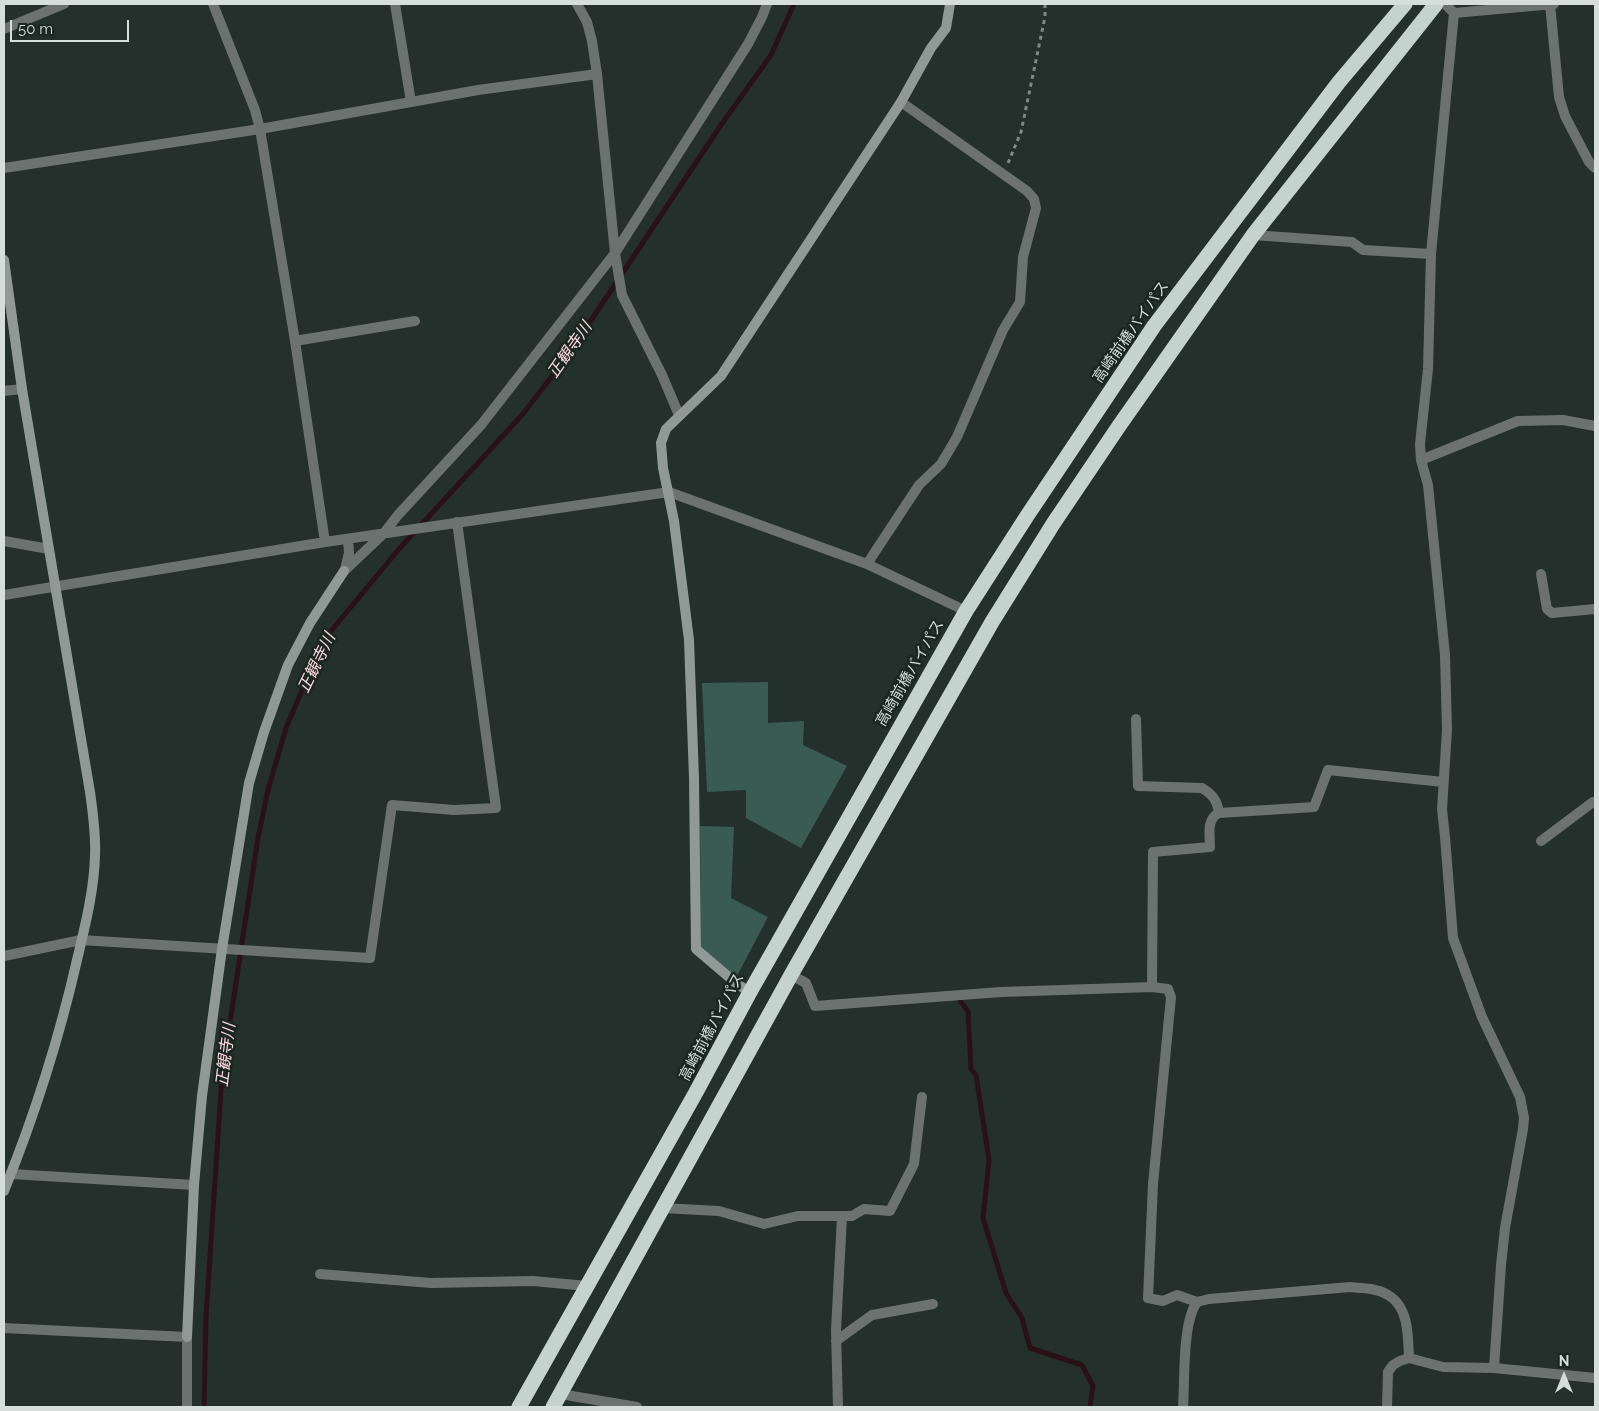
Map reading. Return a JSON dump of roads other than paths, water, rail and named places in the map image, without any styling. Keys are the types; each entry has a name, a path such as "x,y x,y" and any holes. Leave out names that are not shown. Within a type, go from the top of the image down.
{"highway":[{"name":"高崎前橋バイパス","path":"519,1407 695,1094 750,992 966,611 1154,326 1333,90 1405,4"},
{"path":"553,1407 791,975 997,613 1113,434 1253,235 1436,4"}],"street":[{"path":"4,29 64,4"},
{"path":"213,4 255,110 260,129 295,340 325,542"},
{"path":"395,4 410,102"},
{"path":"577,4 587,22 592,41 615,253 622,295 662,375 679,415"},
{"path":"187,1407 194,1185 202,1096 222,949 249,783 264,732 288,665 310,623 344,571 384,533 398,515 481,425 615,253 748,44 762,17 766,4"},
{"path":"750,992 737,984 696,949 694,778 689,640 669,492 663,468 661,443 666,429 721,376 901,102 931,48 946,28 950,4"},
{"path":"1445,4 1454,13"},
{"path":"1550,4 1559,97 1564,116 1589,162 1595,168"},
{"path":"1454,13 1554,4"},
{"path":"1454,13 1431,254 1428,369 1420,444 1421,460 1428,485 1445,655 1447,730 1442,809 1452,938 1482,1017 1520,1097 1524,1118 1505,1228 1494,1368"},
{"path":"4,168 260,129 478,90 597,74"},
{"path":"867,564 920,485 941,464 957,437 1003,330 1020,302 1023,257 1036,208 1034,199 1027,191 1003,176 901,102"},
{"path":"1253,235 1352,242 1364,250 1431,254"},
{"path":"4,260 22,389 94,824 95,856 82,940 67,1002 48,1067 4,1191"},
{"path":"295,340 415,321"},
{"path":"4,391 22,389"},
{"path":"1421,460 1518,421 1563,420 1595,426"},
{"path":"4,595 325,542 669,492 867,564 966,611"},
{"path":"4,956 82,940 370,958 392,805 454,810 496,808 457,522"},
{"path":"344,571 350,553 348,539"},
{"path":"4,542 49,550"},
{"path":"1541,574 1547,609 1552,613 1595,609"},
{"path":"1136,719 1138,786 1202,788 1211,794 1217,802 1219,813"},
{"path":"1152,987 1153,852 1210,847 1210,822 1213,816 1219,813 1314,807 1328,770 1443,782"},
{"path":"1541,841 1595,802"},
{"path":"791,975 806,983 815,1006 1001,992 1152,987 1168,989 1171,996 1153,1184 1148,1298 1163,1301 1177,1295 1197,1302 1209,1299 1350,1287 1372,1290 1388,1294 1400,1305 1408,1335 1409,1358"},
{"path":"662,1208 719,1211 764,1224 798,1216 852,1216 864,1209 890,1211 914,1164 922,1097"},
{"path":"11,1174 194,1185"},
{"path":"838,1407 836,1341 842,1217"},
{"path":"320,1274 431,1283 533,1281 587,1286"},
{"path":"1183,1407 1187,1324 1191,1310 1197,1302"},
{"path":"836,1341 872,1315 933,1304"},
{"path":"4,1328 188,1337"},
{"path":"1387,1407 1388,1372 1393,1365 1409,1358 1443,1367 1494,1368 1595,1378"},
{"path":"560,1394 637,1407"}],"waterway":[{"name":"正観寺川","path":"204,1407 206,1317 222,1075 258,838 268,790 286,728 306,681 331,631 399,549 522,415 566,358 721,125 771,55 794,4"},
{"path":"960,1001 968,1011 971,1069 976,1075 989,1160 983,1218 1006,1293 1022,1318 1030,1348 1082,1365 1093,1386 1090,1407"}]}
